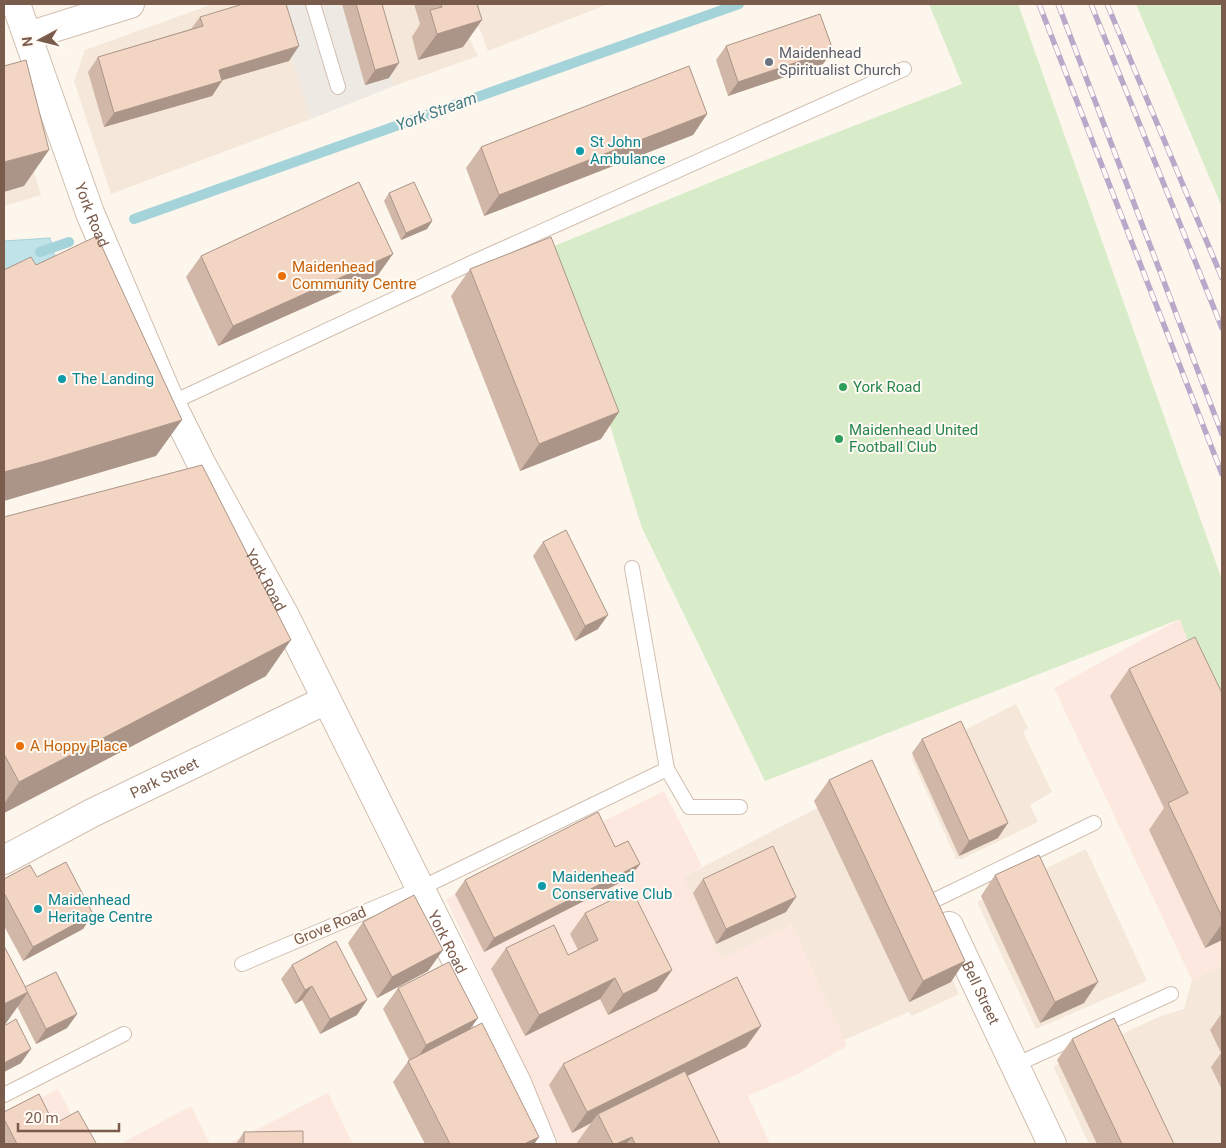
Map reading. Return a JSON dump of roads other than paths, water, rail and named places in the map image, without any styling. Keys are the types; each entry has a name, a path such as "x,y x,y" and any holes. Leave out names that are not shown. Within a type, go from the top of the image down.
{"street":[{"name":"York Road","path":"16,4 90,213 171,403 202,466 284,614 517,1083 542,1144"},
{"path":"28,36 130,4"},
{"path":"174,473 202,466"},
{"name":"Park Street","path":"4,860 92,813 326,700"},
{"name":"Bell Street","path":"924,874 1013,1066 1052,1144"}],"lane":[{"path":"313,4 338,86"},
{"path":"171,403 480,259 904,69"},
{"path":"632,568 667,769 689,807 740,807"},
{"name":"Grove Road","path":"242,964 419,889 667,769"},
{"path":"936,899 1094,824"},
{"path":"1013,1066 1171,994"},
{"path":"4,1095 124,1034"}],"water":[{"path":"50,238 56,261 4,277 4,241"}],"waterway":[{"name":"York Stream","path":"134,219 739,4"},
{"name":"York Stream","path":"40,252 69,242"}],"railway":[{"path":"1039,4 1222,474"},
{"path":"1058,4 1222,434"},
{"path":"1091,4 1222,328"},
{"path":"1107,4 1222,278"}],"place":[{"name":"Maidenhead Spiritualist Church","path":"769,62"},
{"name":"St John Ambulance","path":"580,151"},
{"name":"Maidenhead Community Centre","path":"282,276"},
{"name":"The Landing","path":"62,379"},
{"name":"York Road","path":"843,387"},
{"name":"Maidenhead United Football Club","path":"839,439"},
{"name":"A Hoppy Place","path":"20,746"},
{"name":"Maidenhead Conservative Club","path":"542,886"},
{"name":"Maidenhead Heritage Centre","path":"38,909"}]}
